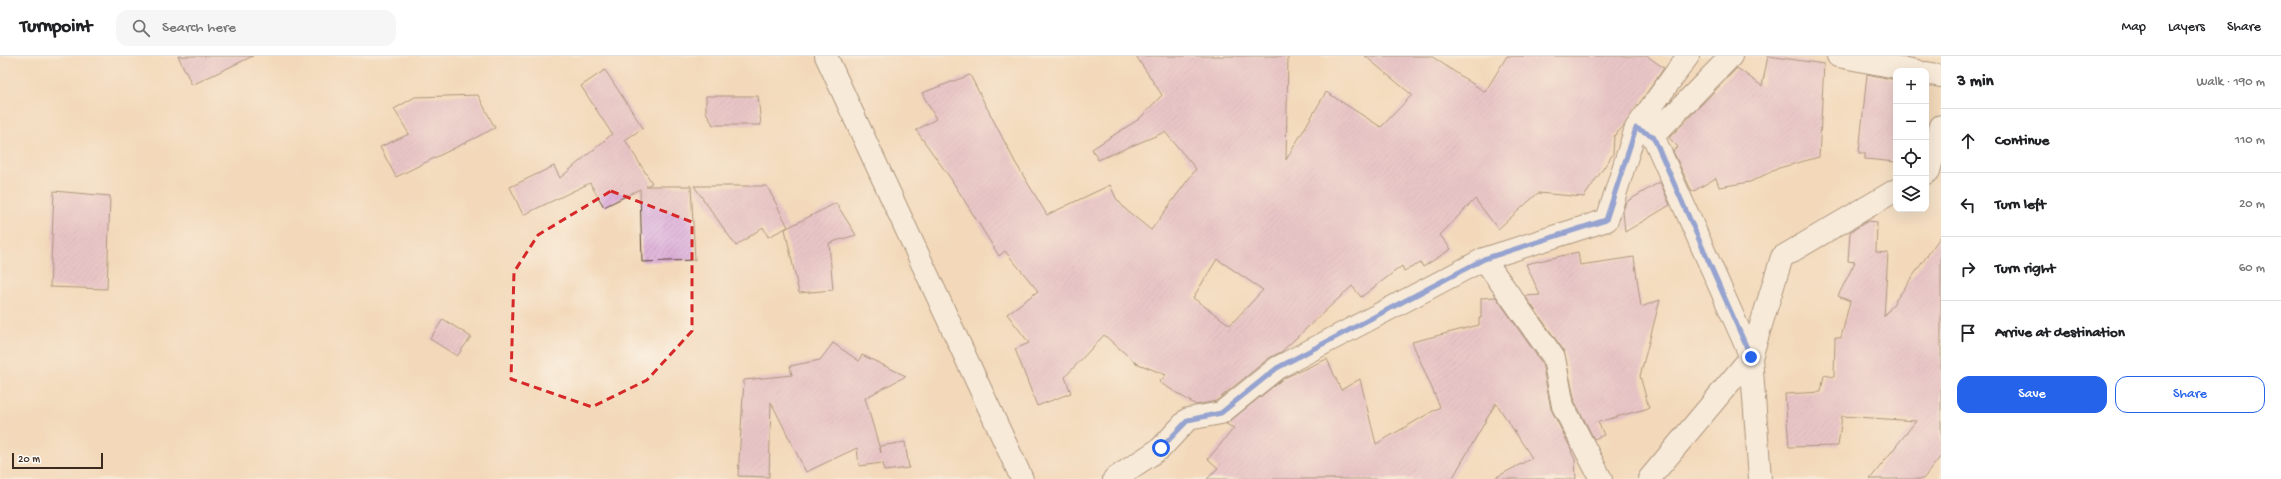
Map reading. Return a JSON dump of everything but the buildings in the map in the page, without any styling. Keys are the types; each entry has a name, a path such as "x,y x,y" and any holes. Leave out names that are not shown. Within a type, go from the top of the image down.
{"street":[{"path":"826,56 1022,479"},
{"path":"1114,479 1161,448 1188,420 1221,413 1277,368 1484,259 1606,220 1645,132 1688,56"},
{"path":"1645,132 1731,56"},
{"path":"1838,56 1901,68"},
{"path":"1929,74 1941,76"},
{"path":"1932,174 1941,126"},
{"path":"1645,132 1751,357 1760,479"},
{"path":"1649,479 1751,357 1782,257 1893,192"},
{"path":"1484,259 1554,358 1563,406 1602,479"}],"highlighted area":[{"path":"611,191 692,222 692,331 647,380 592,407 511,379 514,272 538,235"}],"route":[{"path":"1161,448 1188,420 1221,413 1277,368 1484,259 1606,220 1636,128 1653,136 1751,357"}]}
